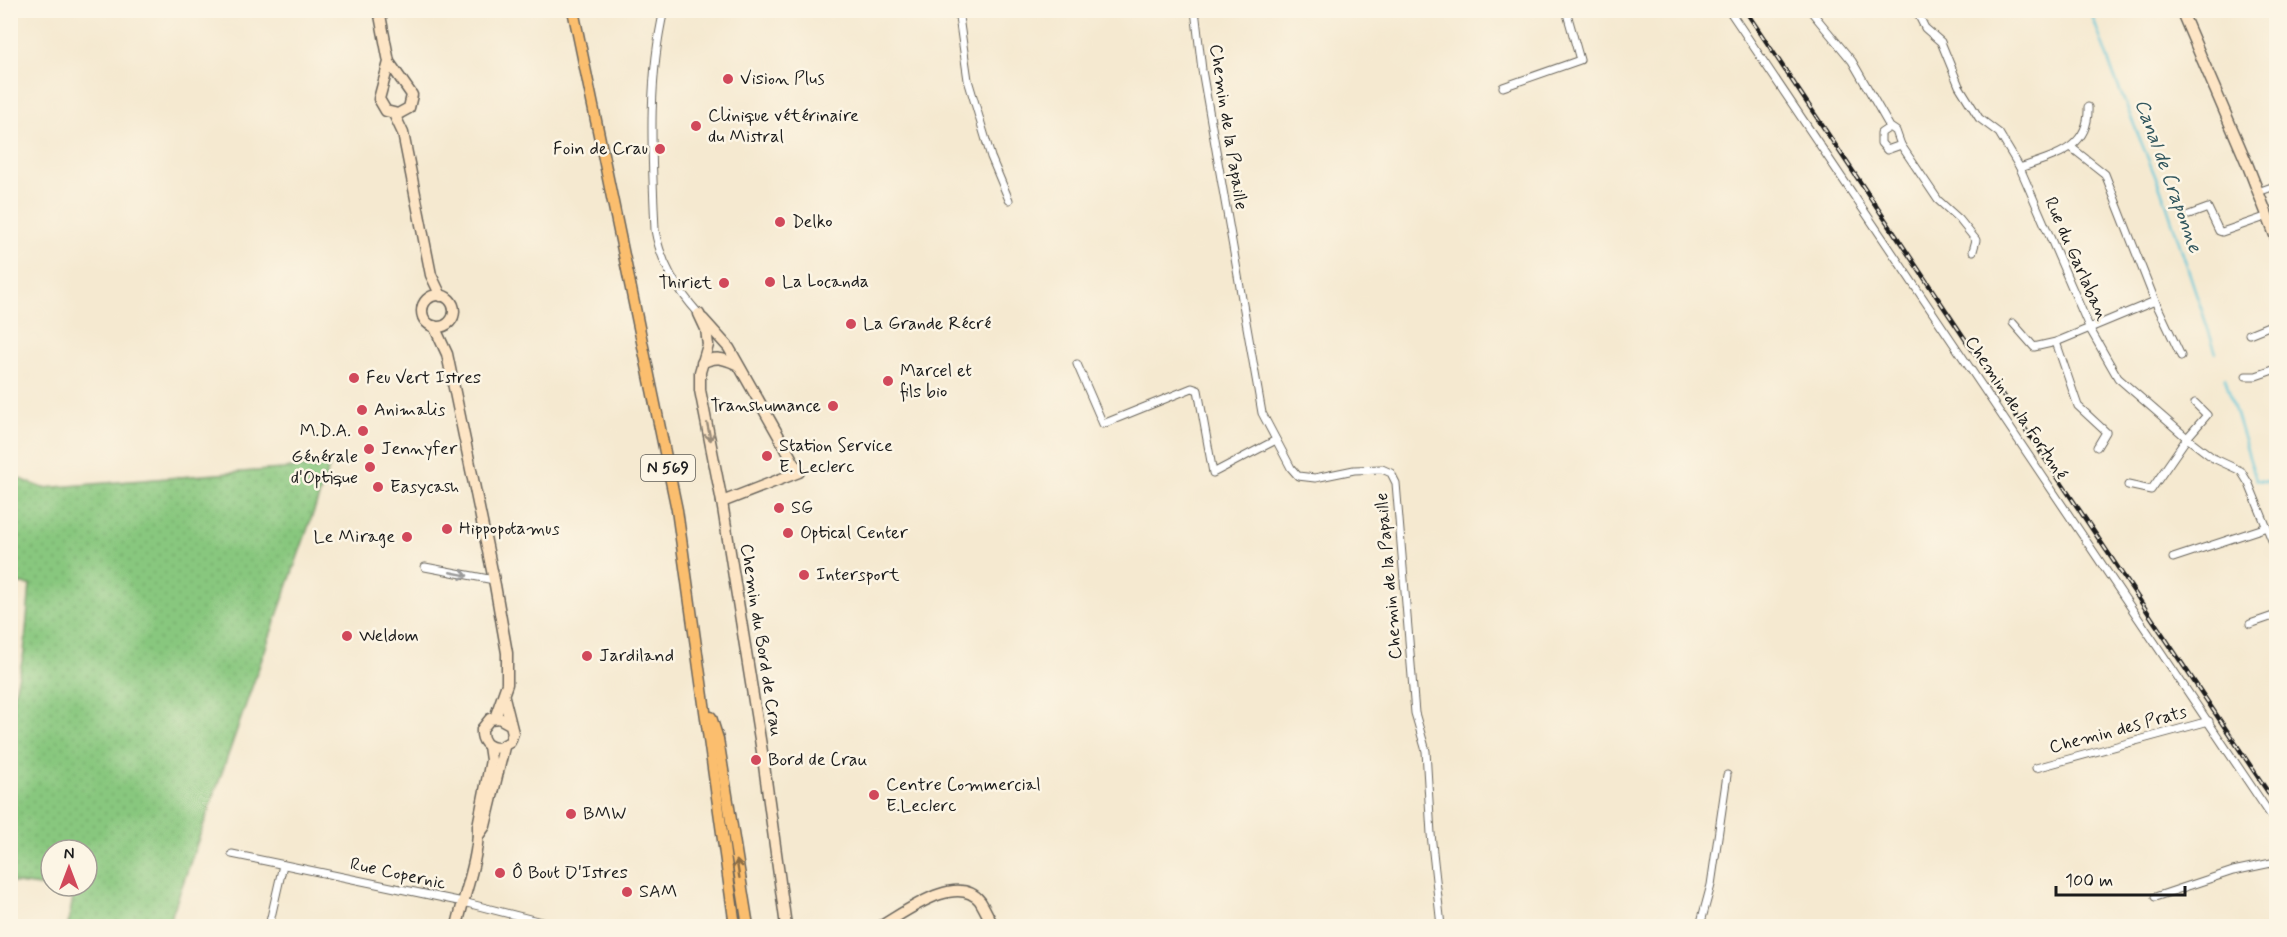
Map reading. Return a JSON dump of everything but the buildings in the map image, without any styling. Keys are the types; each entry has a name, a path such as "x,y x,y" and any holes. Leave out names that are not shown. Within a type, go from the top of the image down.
{"main road":[{"name":"N 569","path":"573,10 677,510 735,927"},
{"name":"N 569","path":"702,686 718,739 748,927"}],"street":[{"path":"379,10 389,62 412,95 411,104 406,110 394,114 386,111 380,104 379,94 389,62"},
{"name":"Chemin du Bord de Crau","path":"664,10 652,90 655,230 658,247 675,284 724,342 799,472 722,502"},
{"path":"958,10 968,80 991,158 1009,200"},
{"name":"Chemin de la Papaille","path":"1195,10 1202,70 1262,413 1291,468 1298,476 1315,478 1354,470 1382,469 1391,473 1396,483 1415,713 1426,751 1431,834 1441,927"},
{"path":"1503,87 1580,60 1566,10"},
{"name":"Chemin de la Fortuné","path":"1729,10 2277,823"},
{"path":"1810,10 1852,60 1890,127 1896,131 1901,145 1938,200 1959,219 1976,240 1973,251"},
{"name":"Rue du Garlaban","path":"1916,10 1925,28 1941,42 1959,86 1979,118 1999,133 2020,168 2090,329 2118,378 2213,458 2241,471 2267,527"},
{"path":"2181,10 2277,238"},
{"path":"383,87 392,81 402,82"},
{"path":"2020,168 2072,148 2089,122 2088,107"},
{"path":"403,133 406,110"},
{"path":"394,114 403,133 435,297"},
{"path":"1890,127 1881,133 1881,143 1887,150 1901,145"},
{"path":"2072,148 2105,174 2155,301 2181,356"},
{"path":"2258,192 2272,187 2277,182"},
{"path":"2189,215 2208,208 2218,231 2222,232 2268,216"},
{"path":"435,297 450,300 452,304 454,314 449,322 442,326 434,326 427,322 423,314 424,306 435,297"},
{"path":"2013,323 2034,347 2056,342 2155,301"},
{"name":"Chemin du Bord de Crau","path":"699,314 706,329 708,345 699,372 699,390 722,502 763,758 786,927"},
{"path":"447,354 449,322"},
{"path":"2249,334 2277,323"},
{"path":"434,326 447,354 494,580 508,663 507,684 495,718"},
{"path":"2056,342 2078,406 2106,432 2097,447"},
{"path":"702,363 715,358 723,358 736,364"},
{"path":"1077,364 1103,424 1191,388 1197,390 1213,473 1276,440"},
{"path":"2246,376 2256,376 2277,369"},
{"path":"2128,485 2151,490 2187,438 2207,415 2195,403"},
{"path":"2173,558 2267,527 2277,550"},
{"path":"425,567 494,580"},
{"path":"2250,624 2277,615"},
{"path":"478,836 485,826 504,747 512,737 504,696"},
{"path":"504,747 489,746 483,740 482,729 487,722 495,718 503,719 510,724"},
{"name":"Chemin des Prats","path":"2036,768 2209,721"},
{"path":"458,927 478,836 477,826 491,760 489,746"},
{"path":"1700,927 1711,885 1727,775"},
{"name":"Rue Copernic","path":"231,854 463,902 557,927"},
{"path":"2155,897 2233,871 2277,862"},
{"path":"269,927 283,865"},
{"path":"881,927 929,898 950,891 969,893 979,900 993,927"}],"green space":[{"path":"330,465 168,926 68,926 73,898 99,898 99,838 39,838 39,886 11,882 11,708 24,653 30,585 11,583 11,475 43,488"}],"waterway":[{"name":"Canal de Craponne","path":"2090,10 2114,76 2165,200 2216,353"},
{"name":"Canal de Craponne","path":"2225,378 2256,480 2271,482 2276,499"}],"railway":[{"path":"1745,10 2276,804"}],"place":[{"name":"Vision Plus","path":"728,79"},
{"name":"Clinique vétérinaire du Mistral","path":"696,126"},
{"name":"Foin de Crau","path":"660,149"},
{"name":"Delko","path":"780,222"},
{"name":"La Locanda","path":"770,282"},
{"name":"Thiriet","path":"724,283"},
{"name":"La Grande Récré","path":"851,324"},
{"name":"Feu Vert Istres","path":"354,378"},
{"name":"Marcel et fils bio","path":"888,381"},
{"name":"Transhumance","path":"833,406"},
{"name":"Animalis","path":"362,410"},
{"name":"M.D.A.","path":"363,431"},
{"name":"Jennyfer","path":"369,449"},
{"name":"Station Service E. Leclerc","path":"767,456"},
{"name":"Générale d'Optique","path":"370,467"},
{"name":"Easycash","path":"378,487"},
{"name":"SG","path":"779,508"},
{"name":"Hippopotamus","path":"447,529"},
{"name":"Optical Center","path":"788,533"},
{"name":"Le Mirage","path":"407,537"},
{"name":"Intersport","path":"804,575"},
{"name":"Weldom","path":"347,636"},
{"name":"Jardiland","path":"587,656"},
{"name":"Bord de Crau","path":"756,760"},
{"name":"Centre Commercial E.Leclerc","path":"874,795"},
{"name":"BMW","path":"571,814"},
{"name":"Ô Bout D'Istres","path":"500,873"},
{"name":"SAM","path":"627,892"}]}
